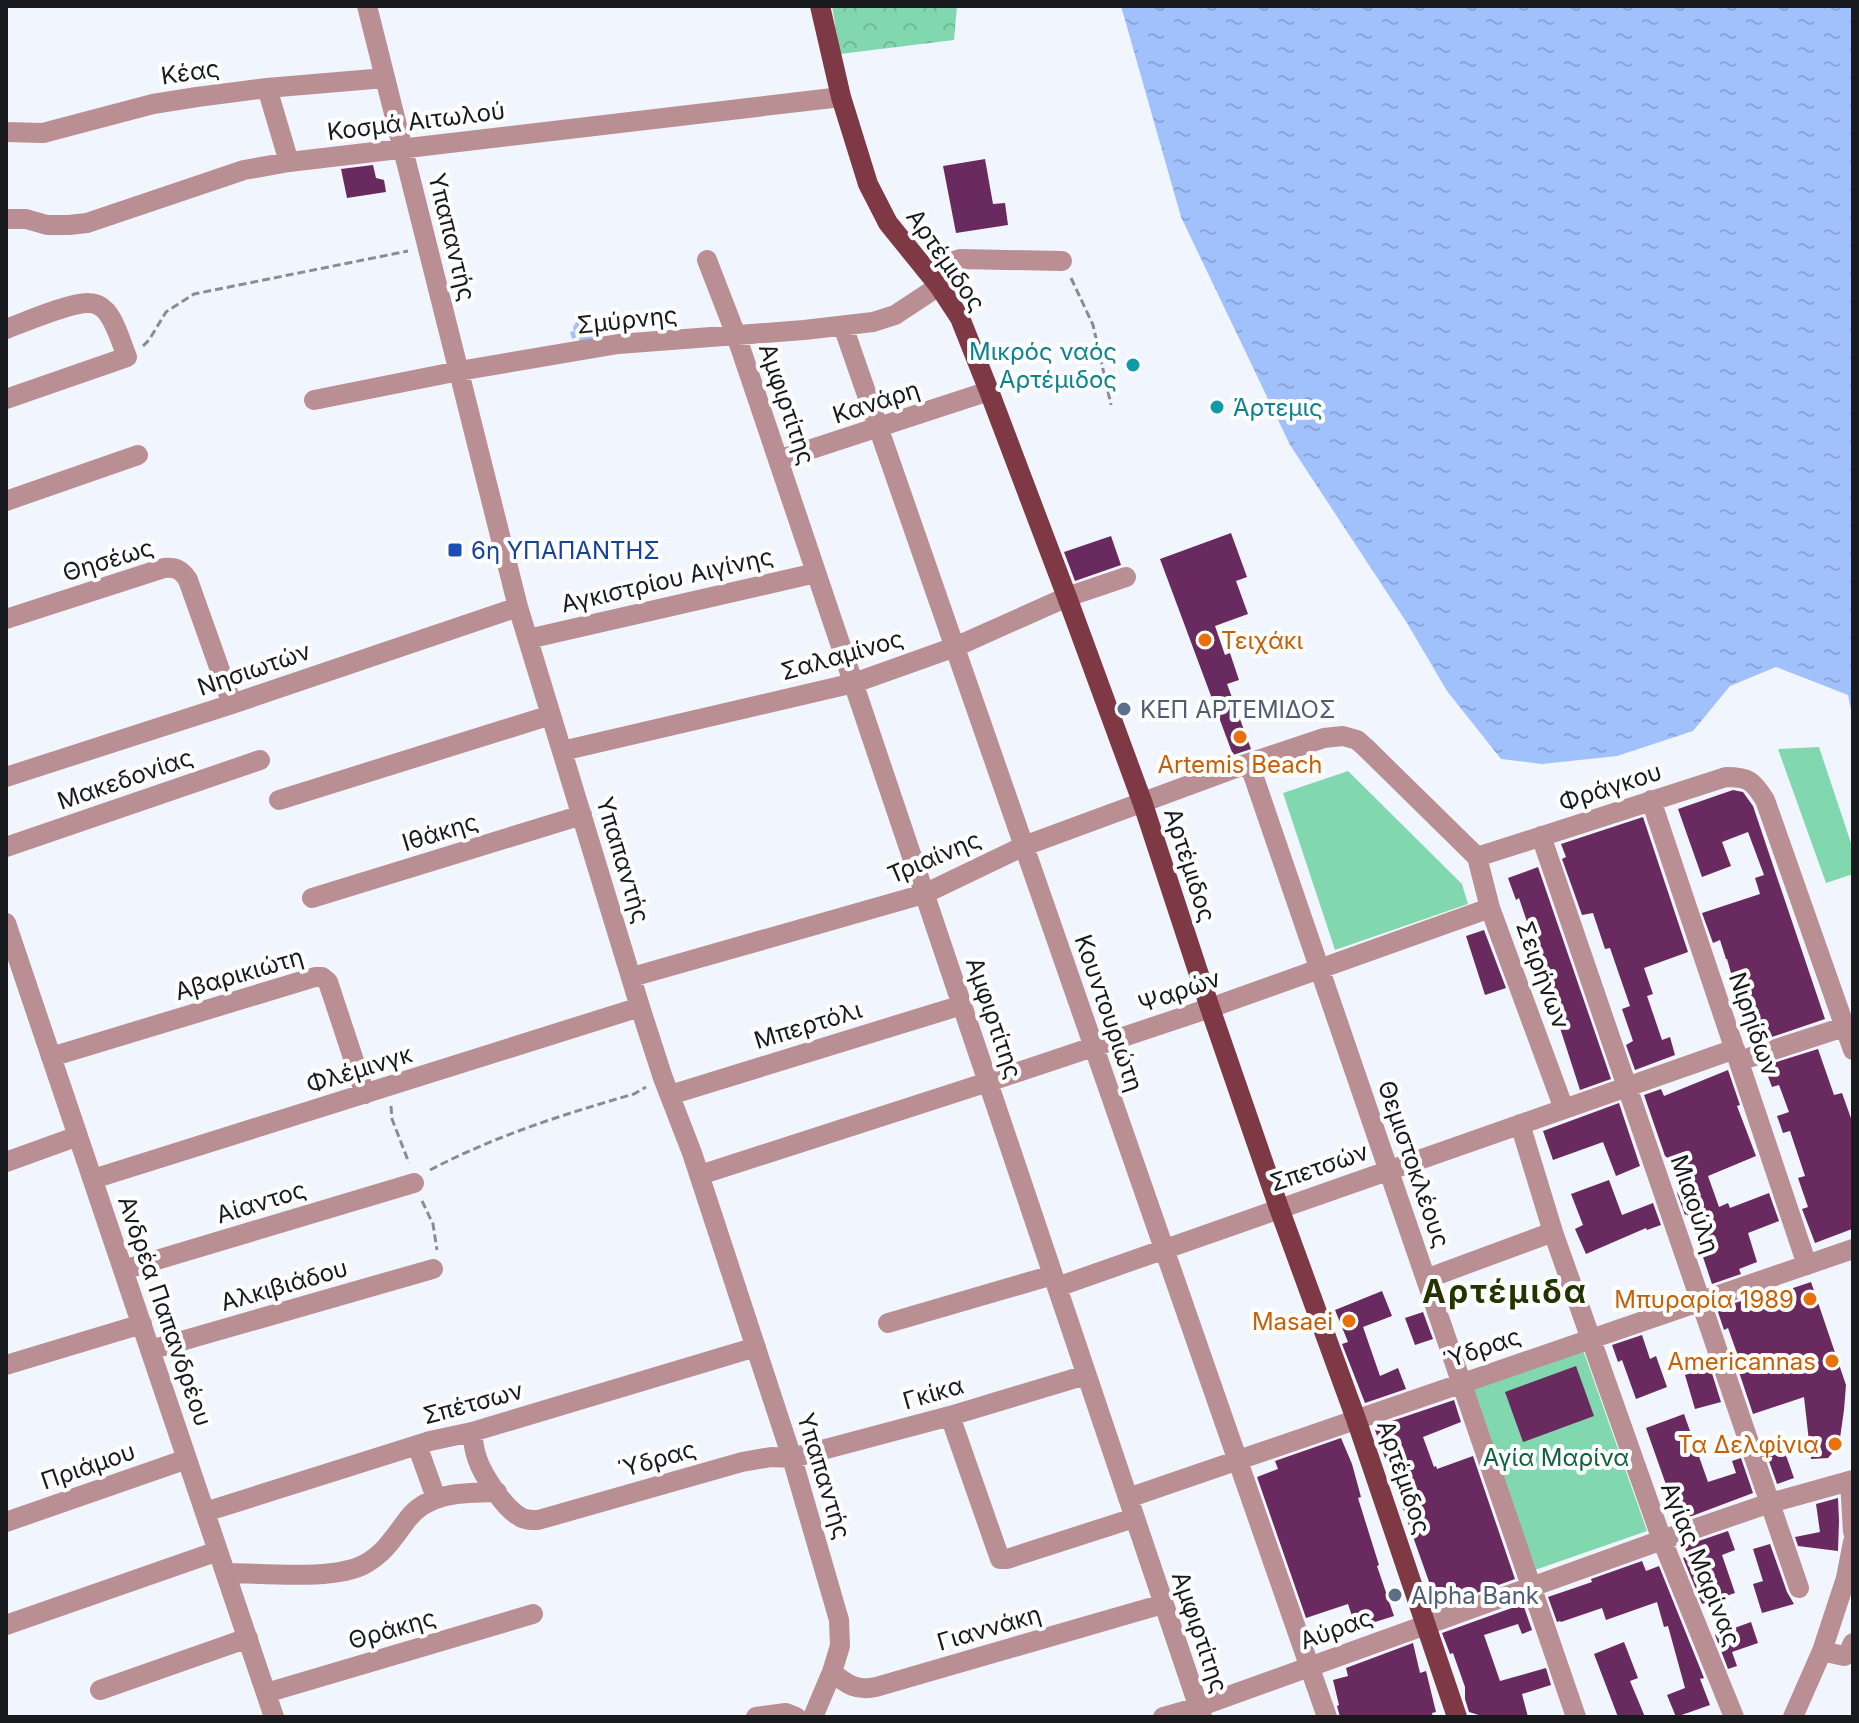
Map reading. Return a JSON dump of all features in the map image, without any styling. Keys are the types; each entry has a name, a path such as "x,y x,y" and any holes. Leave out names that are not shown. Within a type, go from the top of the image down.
{"main road":[{"name":"Αρτέμιδος","path":"820,6 841,97 862,169 875,201 898,237 939,286 960,318 1067,597 1143,804 1210,1008 1356,1419 1457,1717"}],"street":[{"name":"Υπαπαντής","path":"367,6 518,607 640,1007 700,1175 756,1347 839,1620 840,1646 813,1717"},
{"name":"Κέας","path":"6,132 43,133 153,104 267,88 385,78"},
{"path":"267,88 289,162"},
{"name":"Κοσμά Αιτωλού","path":"6,219 26,219 47,225 87,223 244,170 289,162 841,97"},
{"path":"925,269 961,259 1062,261"},
{"name":"Αμφιρτίτης","path":"707,260 736,335 1200,1712"},
{"name":"Σμύρνης","path":"314,400 618,344 873,322 895,315 939,286"},
{"path":"6,329 72,307 88,303 98,305 113,322 127,357 6,399"},
{"name":"Κουντουριώτη","path":"843,326 1327,1717"},
{"name":"Κανάρη","path":"778,460 989,391"},
{"path":"6,501 138,455"},
{"name":"Θησέως","path":"6,619 173,567 188,580 232,704"},
{"name":"Αγκιστρίου Αιγίνης","path":"528,639 816,573"},
{"name":"Σαλαμίνος","path":"562,751 854,683 955,647 1067,597 1126,577"},
{"name":"Νησιωτών","path":"6,777 518,607"},
{"path":"279,800 551,715"},
{"path":"1249,763 1333,736 1357,740 1477,857"},
{"name":"Μακεδονίας","path":"6,847 260,760"},
{"name":"Τριαίνης","path":"632,977 924,894 1024,846 1249,763"},
{"name":"Θεμιστοκλέους","path":"1249,763 1576,1717"},
{"name":"Φράγκου","path":"1477,857 1726,777 1743,777 1756,785 1765,800 1853,1050"},
{"name":"Νιρηίδων","path":"1651,800 1807,1265"},
{"name":"Ιθάκης","path":"312,898 582,815"},
{"name":"Μιαούλη","path":"1541,836 1799,1588"},
{"name":"Σειρήνων","path":"1477,857 1490,908 1564,1109"},
{"name":"Ψαρών","path":"700,1175 1210,1008 1490,908"},
{"name":"Ανδρέα Παπανδρέου","path":"6,923 274,1717"},
{"name":"Αβαρικιώτη","path":"51,1057 322,977 328,982 365,1094"},
{"name":"Μπερτόλι","path":"666,1086 962,1005"},
{"name":"Φλέμινγκ","path":"93,1179 640,1007"},
{"name":"Σπετσών","path":"888,1323 1055,1281 1164,1249 1627,1087 1844,1027"},
{"name":"Αγίας Μαρίνας","path":"1520,1124 1553,1232 1662,1540 1734,1717"},
{"path":"6,1162 78,1136"},
{"name":"Αίαντος","path":"123,1270 414,1183"},
{"path":"1426,1279 1553,1232"},
{"name":"Ύδρας","path":"1128,1498 1853,1249"},
{"name":"Αλκιβιάδου","path":"150,1350 433,1269"},
{"path":"6,1365 142,1324"},
{"name":"Σπέτσων","path":"205,1512 417,1445 472,1432 756,1347"},
{"name":"Γκίκα","path":"792,1458 950,1416 1086,1375"},
{"path":"950,1416 1000,1559 1134,1518"},
{"path":"472,1432 478,1463 497,1492"},
{"path":"417,1445 436,1498"},
{"name":"Ύδρας","path":"497,1492 519,1517 538,1520 742,1462 771,1457 792,1458"},
{"name":"Πριάμου","path":"6,1522 187,1459"},
{"path":"1851,1480 1853,1532"},
{"name":"Αύρας","path":"1163,1717 1200,1712 1309,1667 1662,1540 1770,1503 1851,1480"},
{"path":"226,1573 316,1574 363,1566 382,1553 417,1509 436,1498 456,1493 497,1492"},
{"path":"1793,1717 1822,1651 1846,1578 1853,1542"},
{"path":"6,1625 218,1551"},
{"name":"Γιαννάκη","path":"832,1672 855,1688 876,1687 1163,1604"},
{"name":"Θράκης","path":"266,1693 533,1614"},
{"path":"100,1690 248,1638"},
{"path":"1822,1651 1844,1656 1853,1643"},
{"path":"756,1717 786,1713 796,1717"}],"path":[{"path":"127,357 149,340 166,312 194,294 428,246"},
{"path":"1062,261 1080,292 1093,325 1111,405"},
{"path":"414,1183 464,1152 525,1128 666,1086"}],"green space":[{"path":"832,6 957,6 954,40 840,54"},
{"path":"1819,747 1853,849 1853,874 1826,883 1778,749"},
{"path":"1348,771 1462,884 1468,904 1335,950 1283,793"},
{"name":"Αγία Μαρίνα","path":"1581,1344 1647,1531 1532,1571 1466,1384"}],"water":[{"path":"1121,6 1853,6 1853,720 1848,695 1776,667 1730,686 1693,731 1617,756 1542,764 1501,759 1447,691 1407,623 1290,445 1181,217"},
{"path":"593,311 597,344 580,345 579,336 572,339 570,332 574,331 573,327 582,313"}],"building":[{"path":"985,159 993,204 1005,203 1008,225 956,233 943,166"},
{"path":"373,165 376,178 384,180 386,192 347,198 341,169"},
{"name":"Τειχάκι","path":"1231,533 1247,577 1236,581 1248,614 1215,626 1225,655 1230,653 1239,680 1227,684 1251,749 1233,755 1160,559"},
{"path":"1111,536 1121,565 1075,581 1064,552"},
{"path":"1733,790 1743,792 1753,806 1825,1019 1751,1044 1720,940 1713,943 1702,913 1760,894 1755,878 1764,875 1748,832 1722,842 1731,866 1702,877 1678,809"},
{"path":"1643,817 1688,952 1644,968 1653,994 1647,996 1662,1040 1670,1037 1675,1055 1635,1070 1626,1045 1633,1041 1622,1009 1630,1006 1610,948 1605,949 1593,913 1582,915 1562,859 1566,857 1561,844"},
{"path":"1538,867 1611,1079 1580,1090 1529,940 1533,939 1519,898 1516,900 1508,878"},
{"path":"1484,930 1506,988 1485,995 1466,936"},
{"path":"1818,1049 1834,1095 1842,1093 1853,1124 1853,1215 1852,1229 1815,1243 1802,1209 1808,1207 1798,1178 1805,1176 1790,1131 1783,1133 1777,1116 1789,1112 1779,1085 1772,1087 1764,1066"},
{"path":"1728,1070 1740,1105 1737,1106 1756,1156 1708,1176 1719,1207 1728,1203 1730,1208 1769,1193 1779,1221 1748,1233 1757,1262 1739,1269 1741,1274 1712,1284 1644,1095 1661,1089 1664,1096"},
{"path":"1619,1103 1640,1166 1616,1176 1603,1142 1553,1160 1543,1131"},
{"path":"1609,1180 1622,1215 1653,1203 1661,1225 1646,1228 1586,1254 1575,1229 1583,1225 1571,1194"},
{"path":"1811,1282 1846,1385 1839,1445 1828,1458 1811,1459 1804,1397 1753,1414 1735,1360 1739,1359 1728,1328 1724,1330 1717,1309 1750,1298 1751,1302"},
{"path":"1382,1291 1392,1316 1363,1327 1380,1376 1398,1368 1406,1389 1365,1403 1342,1344 1348,1342 1335,1310"},
{"path":"1423,1312 1433,1339 1415,1345 1405,1318"},
{"path":"1642,1335 1650,1359 1656,1356 1667,1387 1636,1399 1622,1360 1618,1362 1612,1345"},
{"name":"Αγία Μαρίνα","path":"1576,1366 1594,1416 1523,1442 1505,1392"},
{"path":"1710,1367 1721,1402 1695,1409 1685,1375"},
{"path":"1454,1400 1461,1422 1423,1437 1437,1469 1473,1456 1515,1579 1438,1607 1374,1427"},
{"path":"1684,1414 1708,1482 1736,1473 1732,1461 1741,1458 1753,1493 1676,1522 1646,1428"},
{"path":"1341,1438 1352,1464 1361,1497 1358,1498 1394,1616 1356,1628 1348,1604 1306,1618 1257,1477 1278,1469 1275,1461"},
{"path":"1782,1444 1794,1478 1777,1484 1765,1450"},
{"path":"1838,1498 1838,1551 1798,1546 1795,1537 1820,1532 1816,1504"},
{"path":"1728,1531 1735,1550 1722,1555 1735,1593 1702,1604 1683,1558 1688,1556 1684,1546"},
{"path":"1770,1544 1794,1604 1762,1613 1753,1584 1763,1581 1753,1549"},
{"path":"1642,1561 1646,1571 1659,1566 1704,1678 1700,1679 1710,1705 1676,1717 1667,1695 1685,1688 1668,1626 1664,1627 1657,1602 1606,1620 1602,1608 1557,1622 1548,1597"},
{"path":"1523,1604 1532,1630 1522,1634 1518,1624 1484,1635 1500,1681 1546,1668 1551,1685 1522,1694 1528,1717 1485,1717 1469,1712 1465,1687 1442,1633"},
{"path":"1751,1622 1758,1643 1732,1652 1737,1666 1728,1669 1715,1635"},
{"path":"1624,1642 1638,1678 1630,1681 1645,1717 1618,1717 1594,1654"},
{"path":"1413,1643 1420,1673 1426,1671 1436,1712 1432,1713 1433,1717 1340,1717 1333,1680 1348,1676 1346,1668"}],"place":[{"name":"Μικρός ναός Αρτέμιδος","path":"1133,365"},
{"name":"Άρτεμις","path":"1217,407"},
{"name":"6η ΥΠΑΠΑΝΤΗΣ","path":"455,550"},
{"name":"Τειχάκι","path":"1205,640"},
{"name":"ΚΕΠ ΑΡΤΕΜΙΔΟΣ","path":"1124,709"},
{"name":"Artemis Beach","path":"1240,737"},
{"name":"Μπυραρία 1989","path":"1810,1299"},
{"name":"Masaei","path":"1349,1321"},
{"name":"Americannas","path":"1832,1361"},
{"name":"Τα Δελφίνια","path":"1835,1444"},
{"name":"Alpha Bank","path":"1395,1595"}],"district":[{"name":"Αρτέμιδα","path":"1505,1291"}]}
